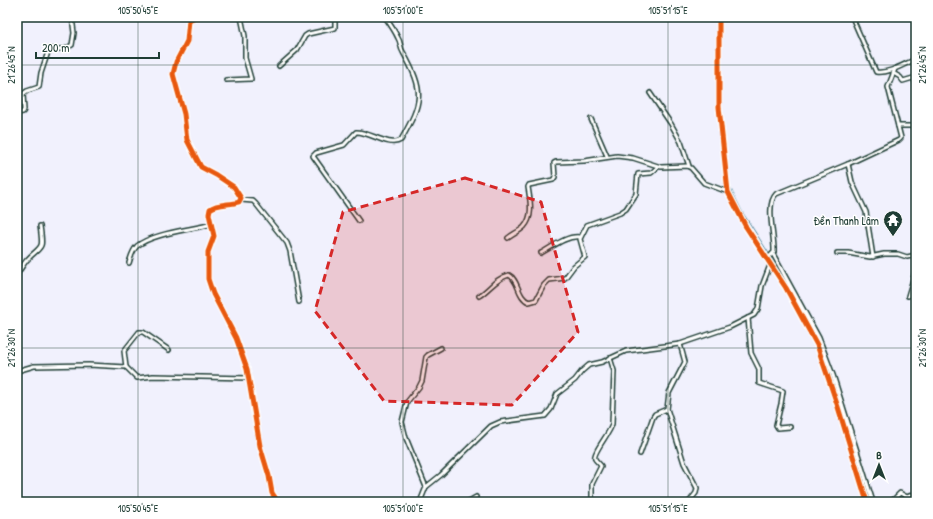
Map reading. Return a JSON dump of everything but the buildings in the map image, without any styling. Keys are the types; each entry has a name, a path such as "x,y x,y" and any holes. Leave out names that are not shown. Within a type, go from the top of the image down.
{"street":[{"path":"17,113 24,110 23,94 39,87 41,73 49,49 65,48 72,45 74,33 72,17"},
{"path":"195,17 189,20 187,41 176,62 173,74 184,114 187,140 201,167 234,187 241,195 241,200"},
{"path":"226,80 251,79 245,58 241,17"},
{"path":"279,66 297,50 305,36 335,28 335,17"},
{"path":"360,222 313,156 316,153 344,145 356,132 364,133 380,139 398,142 411,123 419,94 417,81 402,50 398,37 385,17"},
{"path":"719,17 719,107 726,185 728,192 746,227 786,288 817,345 867,502"},
{"path":"852,17 876,72 895,68 916,59"},
{"path":"873,502 833,375 819,338 773,254 771,211 773,197 782,192 900,140 901,135 888,91 889,83 895,68"},
{"path":"893,73 903,80 913,78 916,83"},
{"path":"650,93 681,142 689,166 704,183 728,192"},
{"path":"591,119 608,156"},
{"path":"898,126 916,126"},
{"path":"508,238 524,227 529,219 531,207 529,185 553,180 554,163 584,161 608,156 617,156 633,158 658,167 689,166"},
{"path":"848,164 852,182 866,212 873,257"},
{"path":"479,296 492,284 509,276 513,278 523,298 529,302 536,300 546,282 553,278 565,278 572,268 585,257 580,237 585,227 590,223 623,211 636,194 638,174 651,173 658,167"},
{"path":"278,502 272,493 269,474 260,442 249,378 236,338 213,294 208,279 208,252 214,236 209,211 211,207 233,204 241,200 256,204 288,243 299,302"},
{"path":"129,263 132,252 138,246 154,238 212,224"},
{"path":"17,274 27,261 40,249 42,241 40,226"},
{"path":"541,253 563,241 580,237"},
{"path":"837,253 873,257 884,254 898,254 907,257 916,254"},
{"path":"767,259 773,254"},
{"path":"420,502 426,487 441,475 491,426 500,422 546,416 551,409 557,394 575,380 586,367 630,350 680,344 730,327 748,318 758,310 762,286 770,265"},
{"path":"908,296 916,269"},
{"path":"748,318 751,353 759,369 759,384 783,391 781,408 776,425 778,428 790,427"},
{"path":"169,350 143,332 139,332 124,351 126,367 134,377 137,378 153,376 249,378"},
{"path":"680,344 686,362 678,374 669,394 667,409 684,464 697,488 696,493 689,502"},
{"path":"426,487 406,438 402,422 407,402 422,381 426,357 441,348"},
{"path":"592,502 592,484 602,466 595,460 594,456 609,432 612,424 614,371 610,358"},
{"path":"17,371 34,366 89,365 126,367"},
{"path":"640,454 653,417 655,414 667,409"},
{"path":"891,502 900,493 907,497 911,502"},
{"path":"907,497 916,493"},
{"path":"467,502 476,497"}],"highlighted area":[{"path":"465,178 541,202 578,332 512,405 384,401 315,311 343,212"}],"waterway":[{"path":"720,36 722,115 729,185 743,213 770,255"},
{"path":"771,258 822,350 870,502"}],"cycle path":[{"path":"195,17 189,20 187,41 176,62 173,74 184,114 187,140 201,167 234,187 241,198 239,202 220,205 210,209 209,214 214,236 208,252 208,279 213,294 236,338 247,369 260,446 269,476 272,493 278,502"},
{"path":"719,17 719,107 728,192 746,227 786,288 817,345 867,502"}],"place":[{"name":"Đền Thanh Lâm","path":"893,237"}]}
